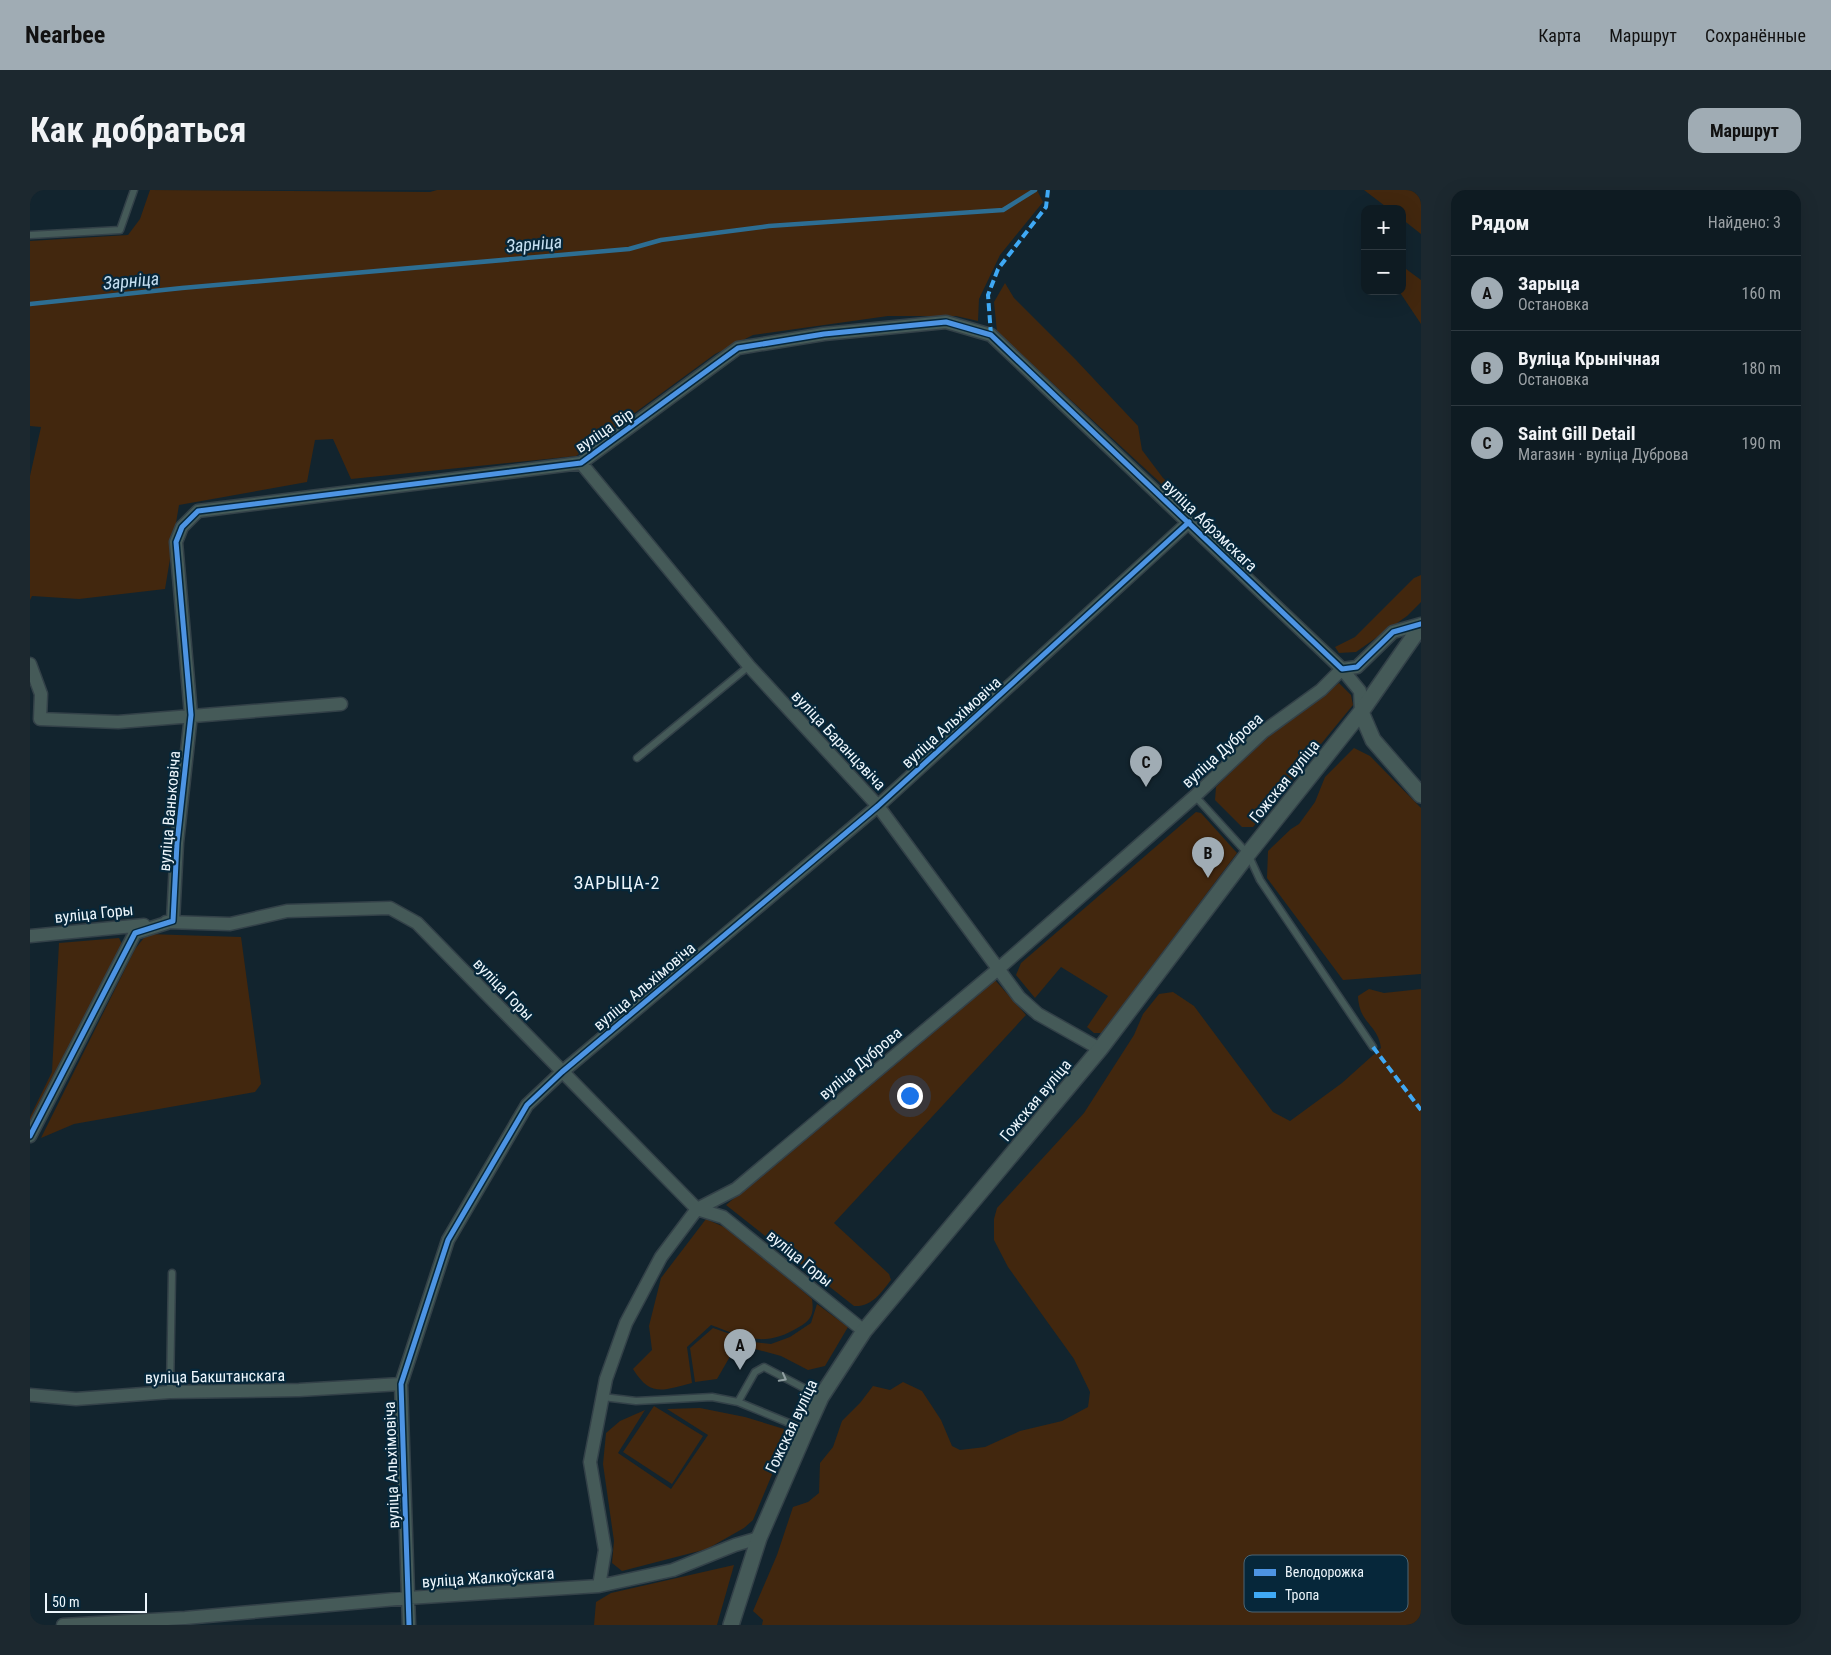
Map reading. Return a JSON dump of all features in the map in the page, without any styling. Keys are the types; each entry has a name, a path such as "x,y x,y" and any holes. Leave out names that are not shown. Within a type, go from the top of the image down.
{"street":[{"name":"вуліца Вір","path":"182,527 198,511 581,463 738,348 824,334 946,322 991,335"},
{"name":"вуліца Абрэмскага","path":"991,335 1342,669 1360,691 1361,712"},
{"name":"вуліца Баранцэвіча","path":"581,463 749,666 878,806 1018,997 1038,1014 1100,1049"},
{"name":"вуліца Альхімовіча","path":"409,1625 401,1384 448,1240 527,1106 562,1072 878,806 1189,522"},
{"name":"вуліца Ваньковіча","path":"173,921 177,843 190,715 176,542 182,527"},
{"path":"1342,669 1357,666 1393,632 1421,625"},
{"name":"Гожская вуліца","path":"731,1625 759,1538 820,1397 864,1331 1100,1049 1248,854 1361,712 1421,625"},
{"path":"30,664 41,694 40,719 118,722 342,704"},
{"name":"вуліца Дуброва","path":"599,1586 605,1550 590,1462 606,1379 626,1323 661,1257 697,1209 736,1189 997,970 1195,796 1263,732 1321,690 1342,669"},
{"path":"1361,712 1372,740 1421,795"},
{"name":"вуліца Горы","path":"30,936 173,921 230,924 288,911 390,908 417,923 697,1209 723,1217 864,1331"},
{"path":"30,1134 135,933 173,921"},
{"name":"вуліца Бакштанскага","path":"30,1396 76,1399 170,1392 299,1390 401,1384"},
{"name":"вуліца Жалкоўскага","path":"63,1625 185,1618 408,1598 599,1586 673,1570 734,1545 759,1538"}],"lane":[{"path":"30,234 120,230 134,190"},
{"path":"637,758 749,666"},
{"path":"1195,796 1248,854 1260,880 1373,1047"},
{"path":"170,1392 172,1272"},
{"path":"738,1402 755,1372 764,1367 820,1397"},
{"path":"603,1397 636,1401 712,1397 738,1402 806,1430"}],"shaded area":[{"path":"150,190 430,192 437,190 1037,190 1043,202 1000,255 979,299 978,321 956,316 888,316 753,335 715,354 576,456 351,479 333,439 315,440 307,482 179,505 165,589 79,599 32,596 30,600 30,476 41,427 30,426 30,241 128,235 140,219"},
{"path":"1364,190 1421,190 1421,234 1406,222 1406,205 1384,205"},
{"path":"1406,269 1421,280 1421,324 1402,295 1406,295"},
{"path":"1005,283 1014,298 1138,426 1142,450 1163,478 1186,499 1192,512 997,332 994,302"},
{"path":"1421,575 1421,602 1407,616 1356,652 1339,653 1335,647 1355,637 1414,578"},
{"path":"1339,683 1351,695 1353,705 1253,827 1242,827 1215,800 1216,787 1258,745"},
{"path":"1354,748 1370,756 1421,808 1421,974 1343,980 1267,878 1268,851 1299,824 1315,802 1325,777"},
{"path":"1196,812 1201,813 1237,853 1102,1033 1094,1033 1087,1027 1108,996 1061,967 1035,998 1016,975 1021,963"},
{"path":"147,934 241,937 261,1084 255,1092 74,1124 41,1138 135,949"},
{"path":"119,938 122,944 34,1121 30,1122 30,1117 52,1072 59,943"},
{"path":"995,980 1026,1015 834,1223 889,1274 891,1280 871,1302 854,1306 726,1205"},
{"path":"1369,989 1384,993 1421,989 1421,1625 762,1625 763,1620 753,1611 777,1555 793,1507 808,1502 819,1493 820,1463 833,1447 842,1421 860,1403 873,1386 890,1390 903,1382 922,1391 941,1420 952,1446 960,1450 985,1447 1020,1431 1062,1421 1088,1407 1090,1392 1074,1359 1008,1267 994,1240 994,1219 997,1208 1084,1113 1134,1035 1143,1014 1159,994 1173,992 1194,1006 1273,1112 1290,1121 1342,1083 1381,1048 1376,1034 1362,1013 1358,996"},
{"path":"706,1219 733,1231 812,1299 813,1308 811,1316 807,1322 787,1333 765,1339 745,1337 711,1325 687,1347 692,1383 658,1390 646,1384 633,1369 652,1350 649,1326 661,1278"},
{"path":"817,1304 848,1327 825,1366 808,1370 781,1356 744,1346 732,1353 717,1379 695,1382 690,1348 713,1328 753,1342 771,1344 790,1337 811,1323"},
{"path":"654,1406 703,1436 672,1484 623,1452"},
{"path":"700,1408 745,1417 784,1429 786,1441 753,1520 744,1528 707,1549 622,1571 612,1563 614,1541 603,1464 606,1433 620,1421 645,1410 618,1453 671,1489 708,1435 667,1409"},
{"path":"734,1565 717,1625 594,1625 596,1602 611,1593"}],"waterway":[{"name":"Зарніца","path":"30,304 182,288 629,249 661,240 769,226 1003,210 1035,190"}],"marked path":[{"path":"991,335 988,295 998,269 1046,207 1048,190"},
{"path":"1373,1047 1421,1110"}],"cycle path":[{"path":"30,1136 135,933 173,921 177,843 191,715 176,542 182,527 198,511 581,463 738,348 824,334 946,322 991,335 1342,669 1357,667 1393,632 1421,624"},
{"path":"409,1625 401,1384 448,1240 527,1105 562,1072 878,806 1189,522"}],"place":[{"name":"Saint Gill Detail","path":"1146,787"},
{"name":"Вуліца Крынічная","path":"1208,878"},
{"name":"Зарыца","path":"740,1370"}],"district":[{"name":"ЗАРЫЦА-2","path":"617,883"}]}
